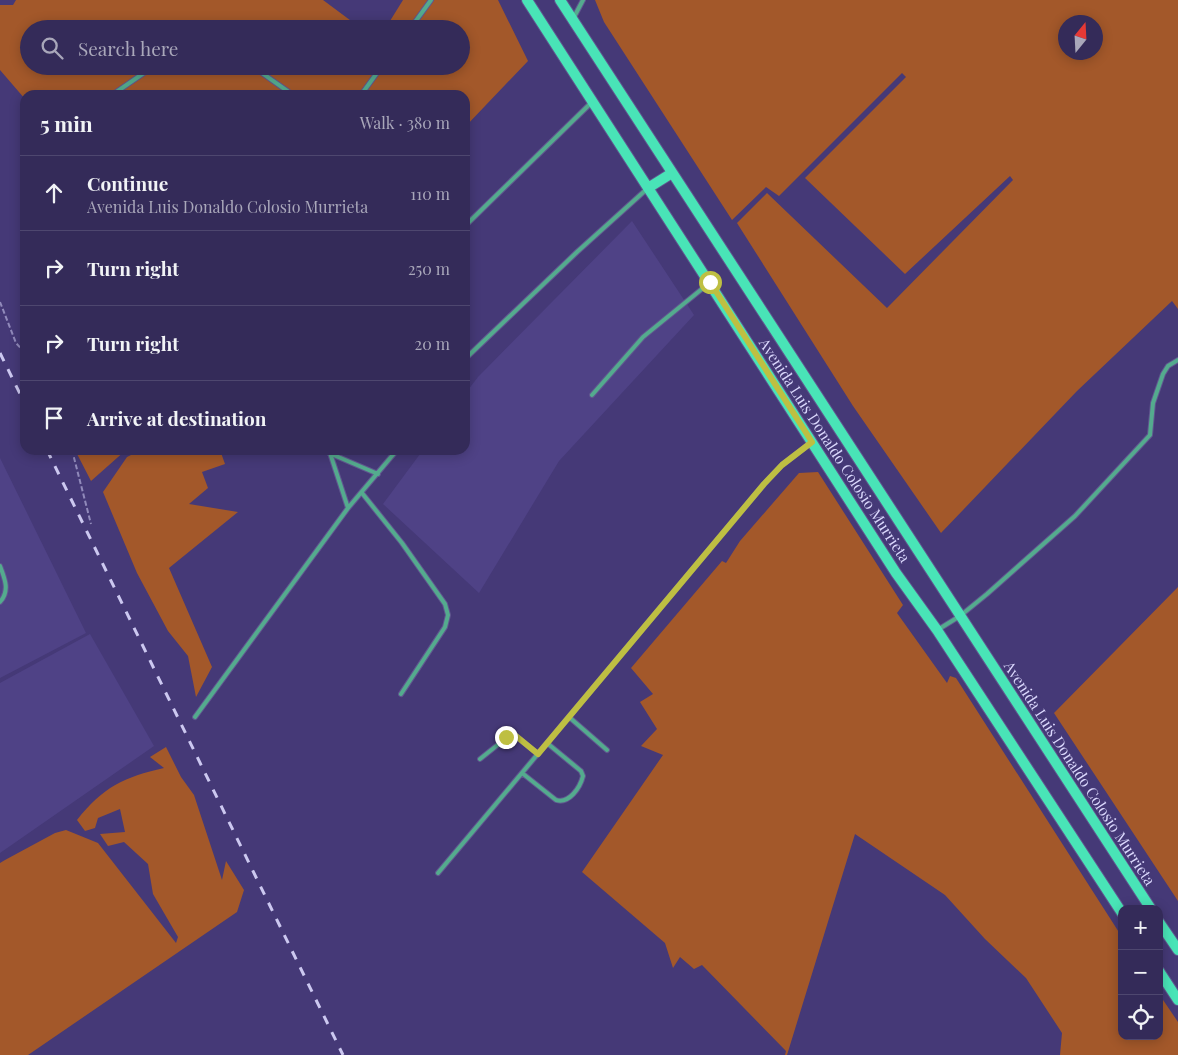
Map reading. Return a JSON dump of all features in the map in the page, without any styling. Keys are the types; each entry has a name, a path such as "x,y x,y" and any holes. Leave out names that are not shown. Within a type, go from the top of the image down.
{"main road":[{"name":"Avenida Luis Donaldo Colosio Murrieta","path":"527,0 896,572 937,630 1118,907"},
{"name":"Avenida Luis Donaldo Colosio Murrieta","path":"560,0 1148,905"},
{"path":"648,188 672,173"},
{"path":"1163,928 1178,950"},
{"path":"1163,977 1178,1000"}],"lane":[{"path":"417,20 431,0"},
{"path":"572,21 583,0"},
{"path":"119,90 141,75"},
{"path":"265,75 286,90"},
{"path":"365,90 375,75"},
{"path":"470,221 593,102"},
{"path":"470,354 570,258 648,188"},
{"path":"592,395 643,338 710,282"},
{"path":"937,630 960,616 1075,516 1150,435 1153,403 1163,374 1168,366 1178,360"},
{"path":"438,873 764,484 782,465 812,442"},
{"path":"330,455 348,508"},
{"path":"336,455 378,474"},
{"path":"195,718 348,508 393,455"},
{"path":"362,493 402,543 445,604 448,614 445,627 401,694"},
{"path":"0,566 6,582 5,597 0,602"},
{"path":"569,717 606,750"},
{"path":"480,759 510,735 516,736 538,754"},
{"path":"522,773 556,800 562,802 568,799 582,782 583,776 581,771 547,743"}],"path":[{"path":"0,302 16,343 20,347"},
{"path":"73,455 91,524"}],"shaded area":[{"path":"16,0 323,0 350,20 20,20 20,75 470,75 470,20 391,20 403,0 498,0 528,61 470,122 470,90 20,90 20,93 0,70 0,5 13,5"},
{"path":"595,0 1178,0 1178,309 1172,301 1077,391 941,533 853,406 737,223 767,193 887,308 1013,180 1010,176 905,274 805,178 906,77 902,73 779,196 766,187 732,220 604,22"},
{"path":"632,221 694,315 559,461 479,593 383,504 419,455 470,455 470,387 478,377"},
{"path":"78,455 120,455 91,481"},
{"path":"131,455 222,455 225,464 202,472 208,488 189,504 238,512 169,568 212,667 196,697 188,656 168,631 137,573 103,492 127,457"},
{"path":"0,458 86,633 0,678"},
{"path":"818,472 903,605 897,613 947,683 950,676 956,678 1118,931 1118,1040 1163,1040 1163,1000 1178,1022 1178,1055 1060,1055 1062,1033 1026,978 985,939 945,895 855,834 787,1055 785,1055 786,1051 702,965 694,969 680,957 673,968 665,943 582,872 663,755 641,746 657,729 640,702 653,694 631,668 722,561 726,563 740,541 799,473"},
{"path":"1178,587 1178,901 1054,713"},
{"path":"90,634 154,746 0,853 0,683"},
{"path":"166,747 181,777 194,795 222,880 226,861 244,890 237,912 28,1055 0,1055 0,863 55,833 66,830 98,843 176,943 178,937 153,894 148,864 124,842 108,846 100,834 125,832 120,809 98,818 95,828 85,831 77,820 96,799 115,785 137,775 164,768 150,757"}],"railway":[{"path":"0,353 20,394"},
{"path":"49,455 343,1055"}],"route":[{"path":"506,737 510,735 516,736 538,754 764,484 795,453 812,442 710,282"}]}
